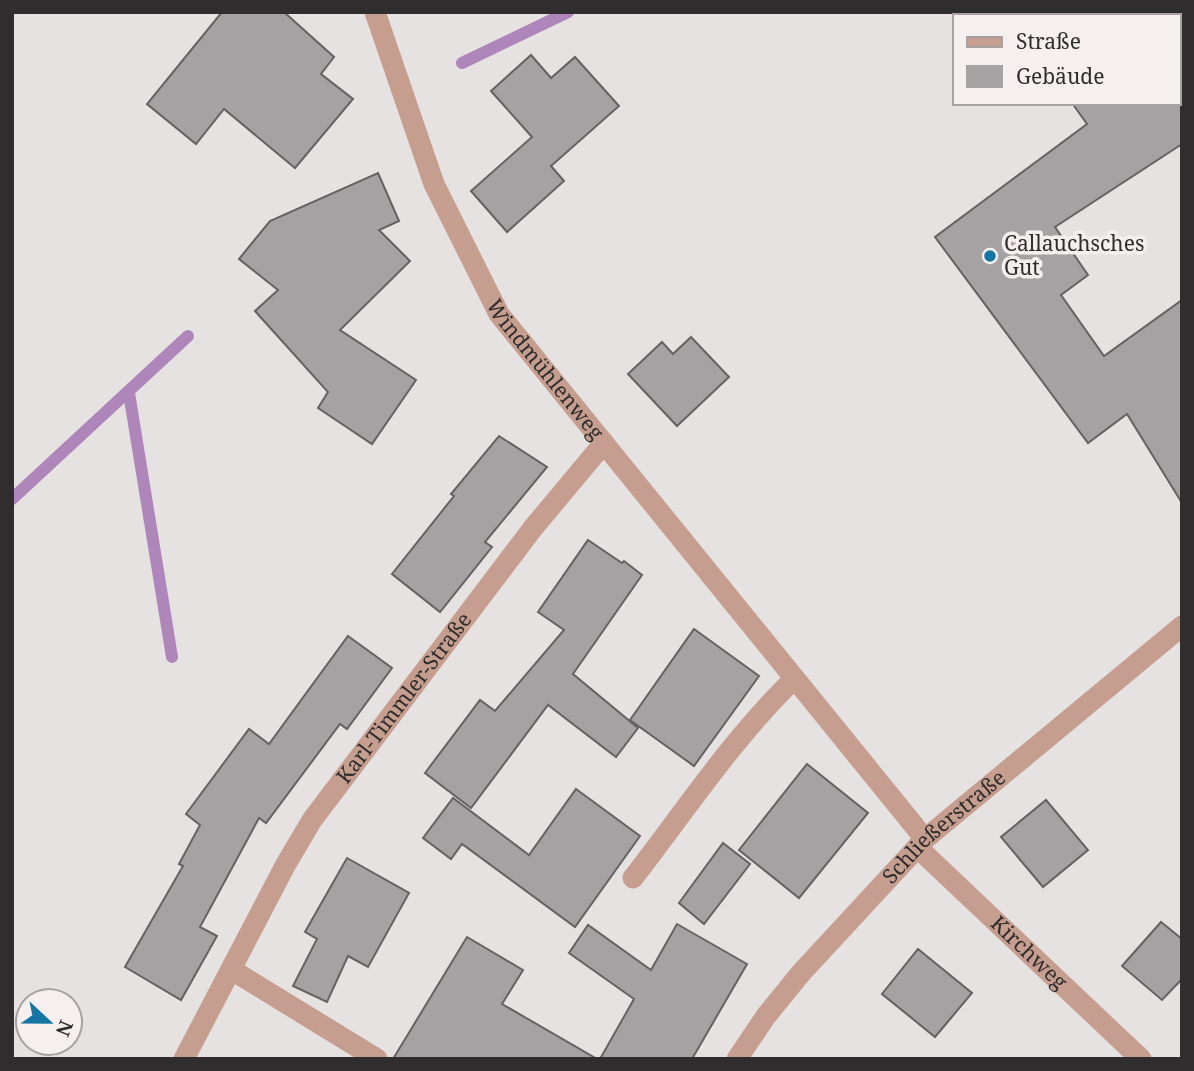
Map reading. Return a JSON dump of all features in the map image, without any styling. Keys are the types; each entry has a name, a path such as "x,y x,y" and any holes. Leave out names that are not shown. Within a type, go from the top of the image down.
{"street":[{"name":"Windmühlenweg","path":"375,12 434,184 499,314 794,679 921,843"},
{"name":"Karl-Timmler-Straße","path":"184,1059 286,864 312,820 516,550 604,443"},
{"name":"Schließerstraße","path":"737,1059 766,1016 802,973 921,843 1182,626"},
{"path":"634,878 732,750 771,702 794,679"},
{"name":"Kirchweg","path":"921,843 1141,1059"},
{"path":"232,970 372,1056"}],"building":[{"path":"222,12 284,12 334,57 321,74 353,99 295,168 224,109 196,144 147,104"},
{"path":"531,55 551,78 575,57 619,106 551,166 564,181 507,232 471,191 532,137 491,91"},
{"name":"Callauchsches Gut","path":"1182,103 1182,144 1055,227 1088,275 1061,295 1104,356 1182,300 1182,503 1127,414 1088,443 935,237 1087,124 1073,105"},
{"path":"378,173 399,221 379,230 410,261 340,330 416,380 372,444 318,408 328,392 255,311 278,290 239,259 270,221"},
{"path":"691,337 729,377 677,426 628,374 662,342 673,354"},
{"path":"499,436 547,467 485,542 492,547 440,612 392,574 454,496 451,494"},
{"path":"588,540 642,575 573,674 638,728 616,757 548,705 471,808 425,773 480,700 495,711 564,630 538,612"},
{"path":"694,629 759,676 694,766 630,720"},
{"path":"348,636 392,668 347,729 340,724 266,823 259,818 200,927 217,936 181,1000 125,967 183,866 179,864 200,825 186,814 249,729 269,744"},
{"path":"807,764 868,813 799,898 739,850"},
{"path":"576,789 640,836 575,927 462,844 451,859 423,838 453,798 529,855"},
{"path":"1046,800 1088,850 1043,887 1001,837"},
{"path":"723,843 750,864 704,924 679,903"},
{"path":"347,858 409,893 368,967 348,956 327,1002 293,986 317,939 305,932"},
{"path":"1161,922 1182,939 1182,979 1162,1000 1122,966"},
{"path":"677,924 747,964 692,1059 600,1059 634,999 569,953 588,925 651,970"},
{"path":"467,937 523,970 502,1004 597,1059 393,1059"},
{"path":"918,949 972,993 935,1037 882,994"}],"waterway":[{"path":"462,63 568,12"},
{"path":"12,499 188,336"},
{"path":"129,393 172,657"}],"place":[{"name":"Callauchsches Gut","path":"990,256"}]}
